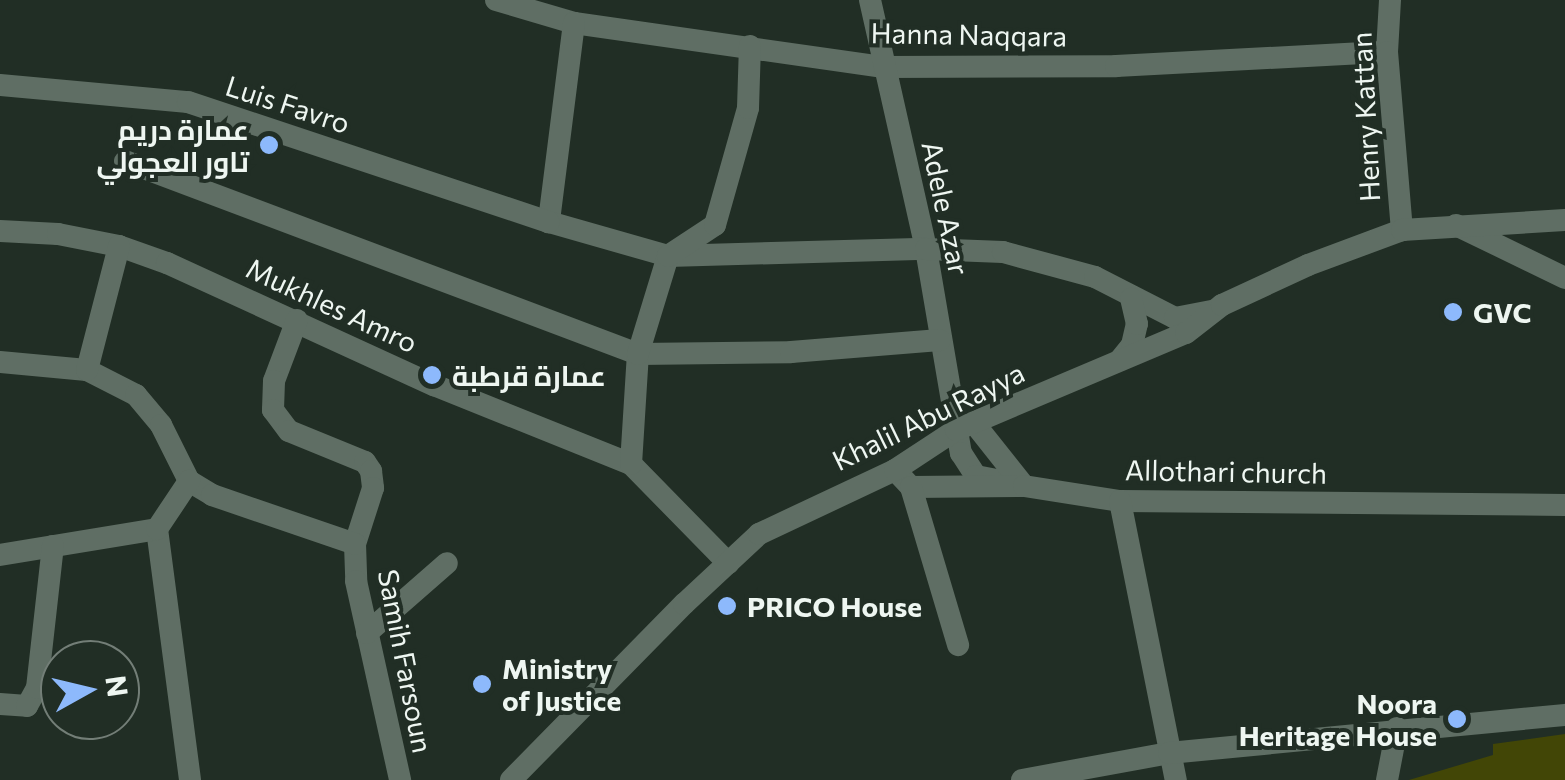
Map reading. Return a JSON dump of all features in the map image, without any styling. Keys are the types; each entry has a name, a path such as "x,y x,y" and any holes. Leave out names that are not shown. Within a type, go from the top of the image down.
{"street":[{"name":"Hanna Naqqara","path":"496,0 574,23 884,66 1116,66 1387,52"},
{"name":"Adele Azar","path":"870,0 926,249 940,340 965,426 961,454 976,476 1024,486"},
{"name":"Henry Kattan","path":"1390,0 1387,52 1402,230"},
{"path":"549,222 574,23"},
{"path":"728,563 631,464 638,354 668,256 715,224 748,108 750,46"},
{"name":"Luis Favro","path":"0,85 188,102 549,222 668,256 926,249 1003,252 1095,277 1131,299 1175,318 1216,310"},
{"path":"125,161 638,354 791,352 940,340"},
{"name":"Khalil Abu Rayya","path":"510,780 759,534 903,478 965,426 1186,333 1216,310 1308,264 1402,230 1565,220"},
{"path":"1456,225 1565,278"},
{"name":"Mukhles Amro","path":"0,231 58,234 118,246 296,320 434,386 631,464"},
{"path":"87,370 118,246"},
{"path":"1120,360 1132,345 1136,324 1131,299"},
{"name":"Samih Farsoun","path":"296,320 274,381 273,410 289,431 365,462 371,471 374,488 355,544 365,622 400,780"},
{"path":"0,362 87,370 136,395 162,425 189,481 212,494 355,544"},
{"path":"903,478 958,645"},
{"name":"Allothari church","path":"903,478 1024,486 1120,500 1565,505"},
{"path":"189,481 158,529 190,780"},
{"path":"1120,500 1176,780"},
{"path":"0,554 158,529"},
{"path":"0,704 27,706 37,688 53,546"},
{"path":"365,622 444,556"},
{"path":"1022,780 1169,753 1397,728 1565,715"},
{"path":"1387,780 1397,728"}],"shaded area":[{"path":"1565,734 1565,780 1409,780 1493,755 1493,744"}],"place":[{"name":"عمارة دريم تاور العجولي","path":"269,145"},
{"name":"GVC","path":"1453,312"},
{"name":"عمارة قرطبة","path":"432,375"},
{"name":"PRICO House","path":"727,606"},
{"name":"Ministry of Justice","path":"482,684"},
{"name":"Noora Heritage House","path":"1457,719"}]}
